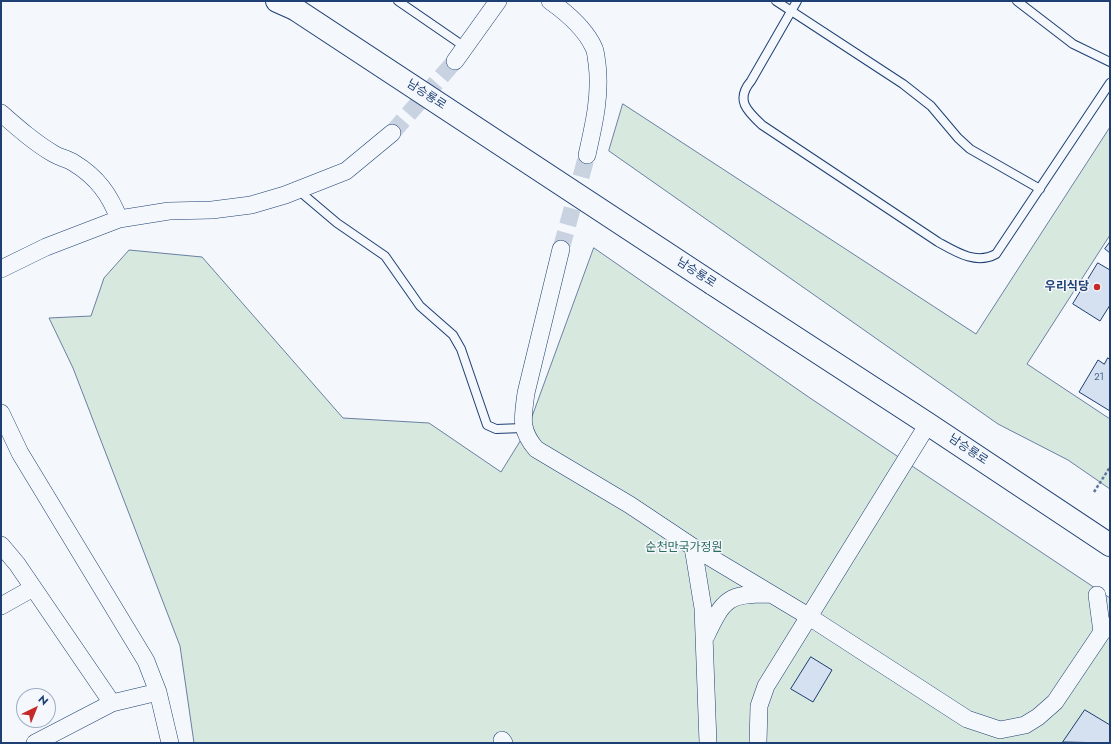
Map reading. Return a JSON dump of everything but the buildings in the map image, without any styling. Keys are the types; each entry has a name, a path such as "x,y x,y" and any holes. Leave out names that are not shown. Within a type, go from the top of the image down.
{"main road":[{"name":"남승룡로","path":"285,3 1110,545"}],"street":[{"path":"455,61 498,1"},
{"path":"550,1 564,11 585,33 595,49 598,73 598,107 587,155"},
{"path":"1,113 22,132 55,155 74,162 101,184 112,200 119,220"},
{"path":"1,269 46,247 119,220 169,211 212,210 251,205 285,195 346,171 392,133"},
{"path":"560,249 526,393 523,428 528,440 536,449 630,505 693,547 808,616 967,719 1000,730 1025,725 1038,717 1055,702 1106,629 1097,595"},
{"path":"1,413 20,453 146,661 158,692 170,743"},
{"path":"758,743 759,706 766,686 928,424"},
{"path":"1,545 33,588 112,703"},
{"path":"693,547 703,608 708,743"},
{"path":"1,606 33,588"},
{"path":"705,638 716,615 723,605 732,598 742,595 770,594"},
{"path":"35,743 112,703 158,692"}],"lane":[{"path":"398,1 465,47"},
{"path":"776,1 915,93 931,106 958,138 970,149 1040,189"},
{"path":"797,1 751,81 744,90 743,95 745,105 762,125 938,242 961,254 979,259 989,258 996,254 1110,83"},
{"path":"1017,1 1073,44 1110,62"},
{"path":"297,190 337,223 385,256 420,306 453,335 460,349 487,425 496,429 523,428"}],"path":[{"path":"1094,492 1110,467"}],"green space":[{"path":"623,104 976,334 1110,127 1110,235 1027,364 1110,419 1110,489 1068,460 998,424 609,151"},
{"name":"순천만국가정원","path":"594,248 810,398 1110,598 1110,743 194,743 180,646 73,368 49,318 91,316 104,278 129,250 202,257 343,418 429,423 501,472 527,430"}],"tunnel":[{"path":"392,133 455,61"},
{"path":"561,249 587,155"}],"place":[{"name":"우리식당","path":"1097,287"}]}
